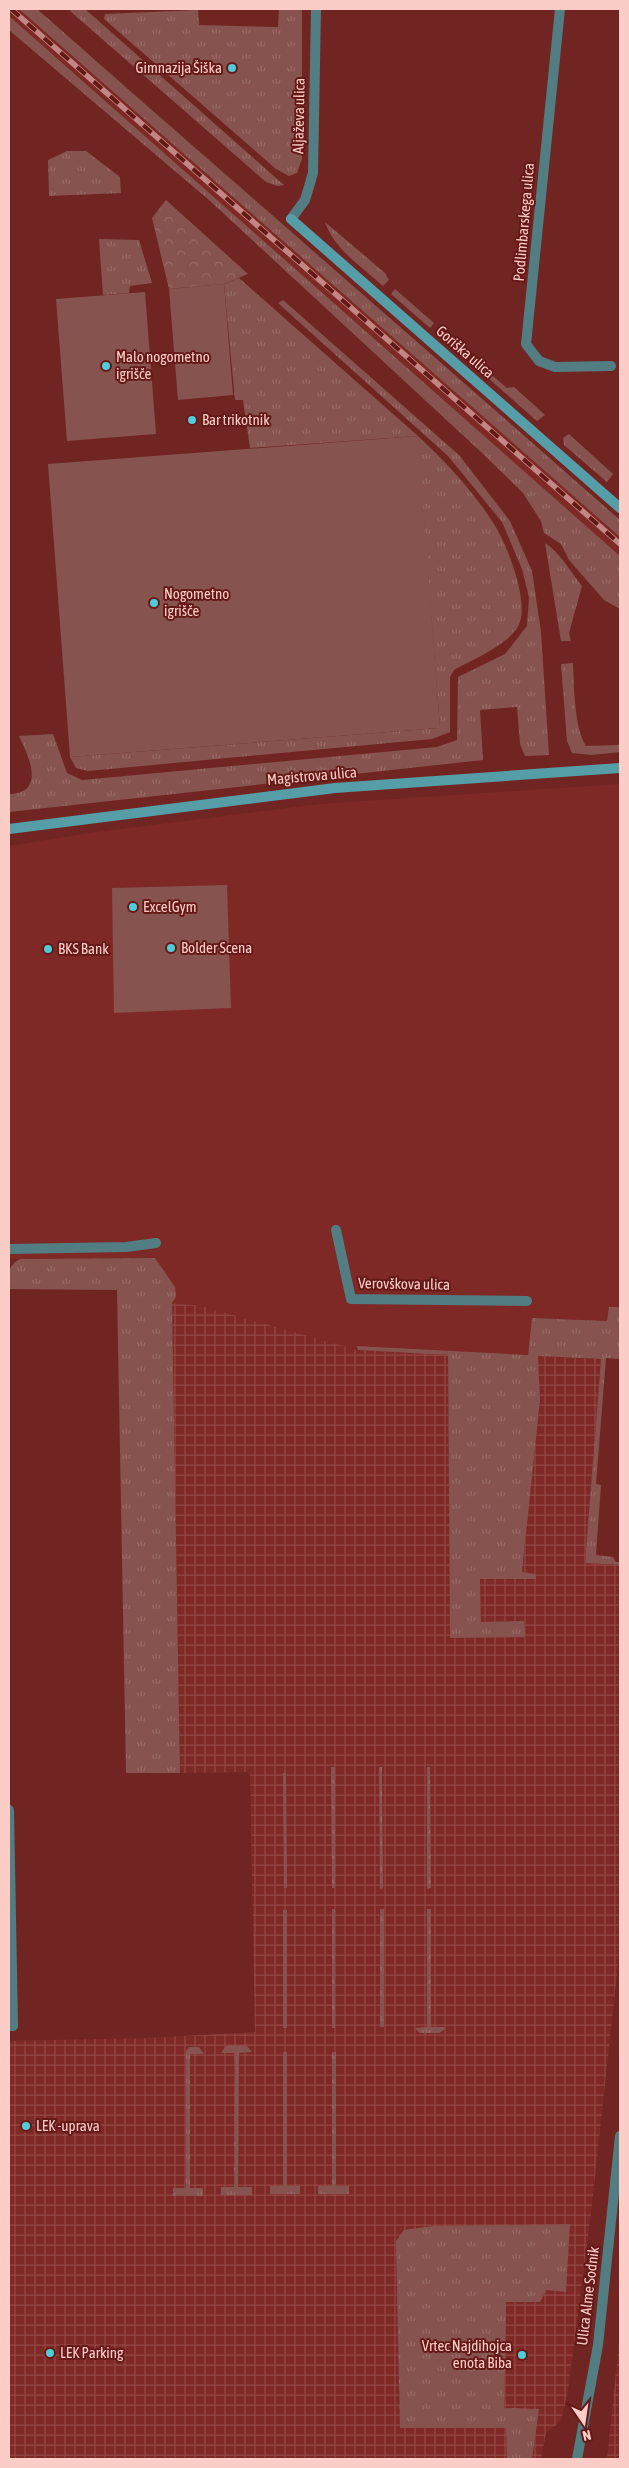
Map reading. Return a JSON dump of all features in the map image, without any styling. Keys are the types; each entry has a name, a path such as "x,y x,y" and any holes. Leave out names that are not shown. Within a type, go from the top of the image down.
{"street":[{"name":"Aljaževa ulica","path":"291,219 305,200 313,173 316,9"},
{"name":"Podlimbarskega ulica","path":"560,9 526,344 539,361 555,367 611,366"},
{"name":"Goriška ulica","path":"291,219 620,508"},
{"name":"Magistrova ulica","path":"9,829 335,788 620,768"},
{"name":"Verovškova ulica","path":"336,1230 351,1299 527,1301"},
{"path":"9,1249 126,1247 156,1243"},
{"path":"9,1810 13,2026 9,2026"},
{"name":"Ulica Alme Sodnik","path":"577,2459 598,2345 620,2136"}],"shaded area":[{"path":"9,9 19,9 620,537 620,556 9,16"},
{"path":"620,784 620,1307 609,1307 607,1321 532,1318 528,1355 358,1346 358,1350 201,1306 172,1303 155,1258 9,1259 9,846 89,833 320,804"},
{"path":"172,1303 201,1306 358,1350 448,1355 450,1637 524,1621 481,1622 480,1578 536,1578 536,1574 522,1572 540,1400 537,1356 601,1359 585,1563 620,1565 620,1946 591,2213 568,2391 561,2421 546,2433 541,2459 9,2459 9,2041 146,2038 255,2032 250,1775 248,1772 180,1773"},
{"path":"620,2334 620,2459 607,2459"}],"green space":[{"path":"19,9 37,9 620,520 620,537"},
{"path":"71,9 85,9 284,185 277,186 266,182 70,11"},
{"name":"Gimnazija Šiška","path":"279,9 302,9 302,159 297,173 289,176 276,169 104,19 105,14 198,10 199,25 278,27"},
{"path":"9,16 620,556 620,609 604,600 569,560 561,544 544,533 541,521 523,493 481,452 209,200 9,30"},
{"path":"67,151 86,151 120,177 121,193 49,196 48,160"},
{"path":"166,200 248,274 224,284 169,289 152,218"},
{"path":"325,222 385,273 389,280 383,286 342,249 329,232"},
{"path":"99,239 139,240 152,283 130,286 129,293 103,295"},
{"path":"239,278 418,436 467,487 498,530 509,555 521,599 522,612 520,622 516,630 501,644 454,670 450,677 450,732 432,739 88,771 76,768 70,757 440,728 417,436 250,448 243,400 235,400 224,284"},
{"path":"224,284 233,395 178,400 169,289"},
{"path":"395,289 434,323 430,328 391,294"},
{"name":"Malo nogometno igrišče","path":"145,292 156,434 67,441 56,299"},
{"path":"283,300 459,455 510,521 532,571 541,632 549,755 525,756 520,744 517,707 480,710 483,760 9,812 9,794 21,792 28,787 31,780 30,762 19,736 53,734 67,773 82,780 437,747 457,740 458,677 505,654 527,626 529,597 522,569 502,522 448,456 278,303"},
{"path":"473,359 507,388 514,387 545,415 537,421 470,362"},
{"path":"569,434 613,474 607,482 564,445 563,438"},
{"path":"418,436 440,728 70,757 48,464"},
{"path":"545,543 560,557 582,586 569,633 571,641 561,641"},
{"path":"573,663 577,718 586,746 620,745 620,752 591,755 572,753 567,741 561,664"},
{"name":"Bolder Scena","path":"227,885 231,1008 114,1013 112,888"},
{"path":"155,1258 175,1287 176,1297 172,1303 180,1773 126,1773 117,1290 9,1289 9,1275 13,1265 20,1259"},
{"path":"609,1307 620,1307 620,1359 606,1358 596,1484 601,1485 596,1555 613,1557 616,1562 620,1562 620,1565 585,1563 601,1359 538,1356 540,1400 522,1572 536,1574 536,1579 480,1579 481,1622 524,1621 525,1637 450,1638 448,1355 358,1350 357,1346 528,1355 532,1318 607,1321"},
{"path":"331,1767 335,1767 335,1888 332,1888"},
{"path":"379,1767 382,1767 383,1888 380,1889"},
{"path":"427,1767 430,1767 431,1888 427,1889"},
{"path":"283,1773 286,1773 287,1888 284,1888"},
{"path":"332,1909 335,1909 335,2028 332,2028"},
{"path":"380,1909 384,1909 384,2027 380,2027"},
{"path":"427,1909 431,1909 431,2027 445,2027 439,2033 420,2033 415,2028 427,2027"},
{"path":"283,1910 287,1910 287,2028 283,2028"},
{"path":"246,2045 252,2052 239,2053 238,2187 252,2187 252,2195 221,2195 221,2187 234,2187 235,2066 234,2053 221,2053 226,2046"},
{"path":"189,2047 199,2047 204,2054 190,2054 190,2188 203,2188 203,2196 173,2196 173,2188 186,2188 186,2051"},
{"path":"283,2052 287,2052 287,2186 300,2186 300,2194 270,2194 270,2186 283,2186"},
{"path":"332,2052 336,2052 336,2186 349,2186 349,2194 318,2194 318,2186 332,2186"},
{"path":"570,2224 566,2292 546,2290 540,2302 506,2302 504,2408 539,2409 532,2459 507,2459 506,2428 400,2428 396,2241 404,2230 432,2226"}],"railway":[{"path":"11,9 620,544"}],"place":[{"name":"Gimnazija Šiška","path":"232,68"},
{"name":"Malo nogometno igrišče","path":"106,366"},
{"name":"Bar trikotnik","path":"192,420"},
{"name":"Nogometno igrišče","path":"154,603"},
{"name":"ExcelGym","path":"133,907"},
{"name":"Bolder Scena","path":"171,948"},
{"name":"BKS Bank","path":"48,949"},
{"name":"LEK -uprava","path":"26,2126"},
{"name":"LEK Parking","path":"50,2353"},
{"name":"Vrtec Najdihojca enota Biba","path":"522,2355"}]}
